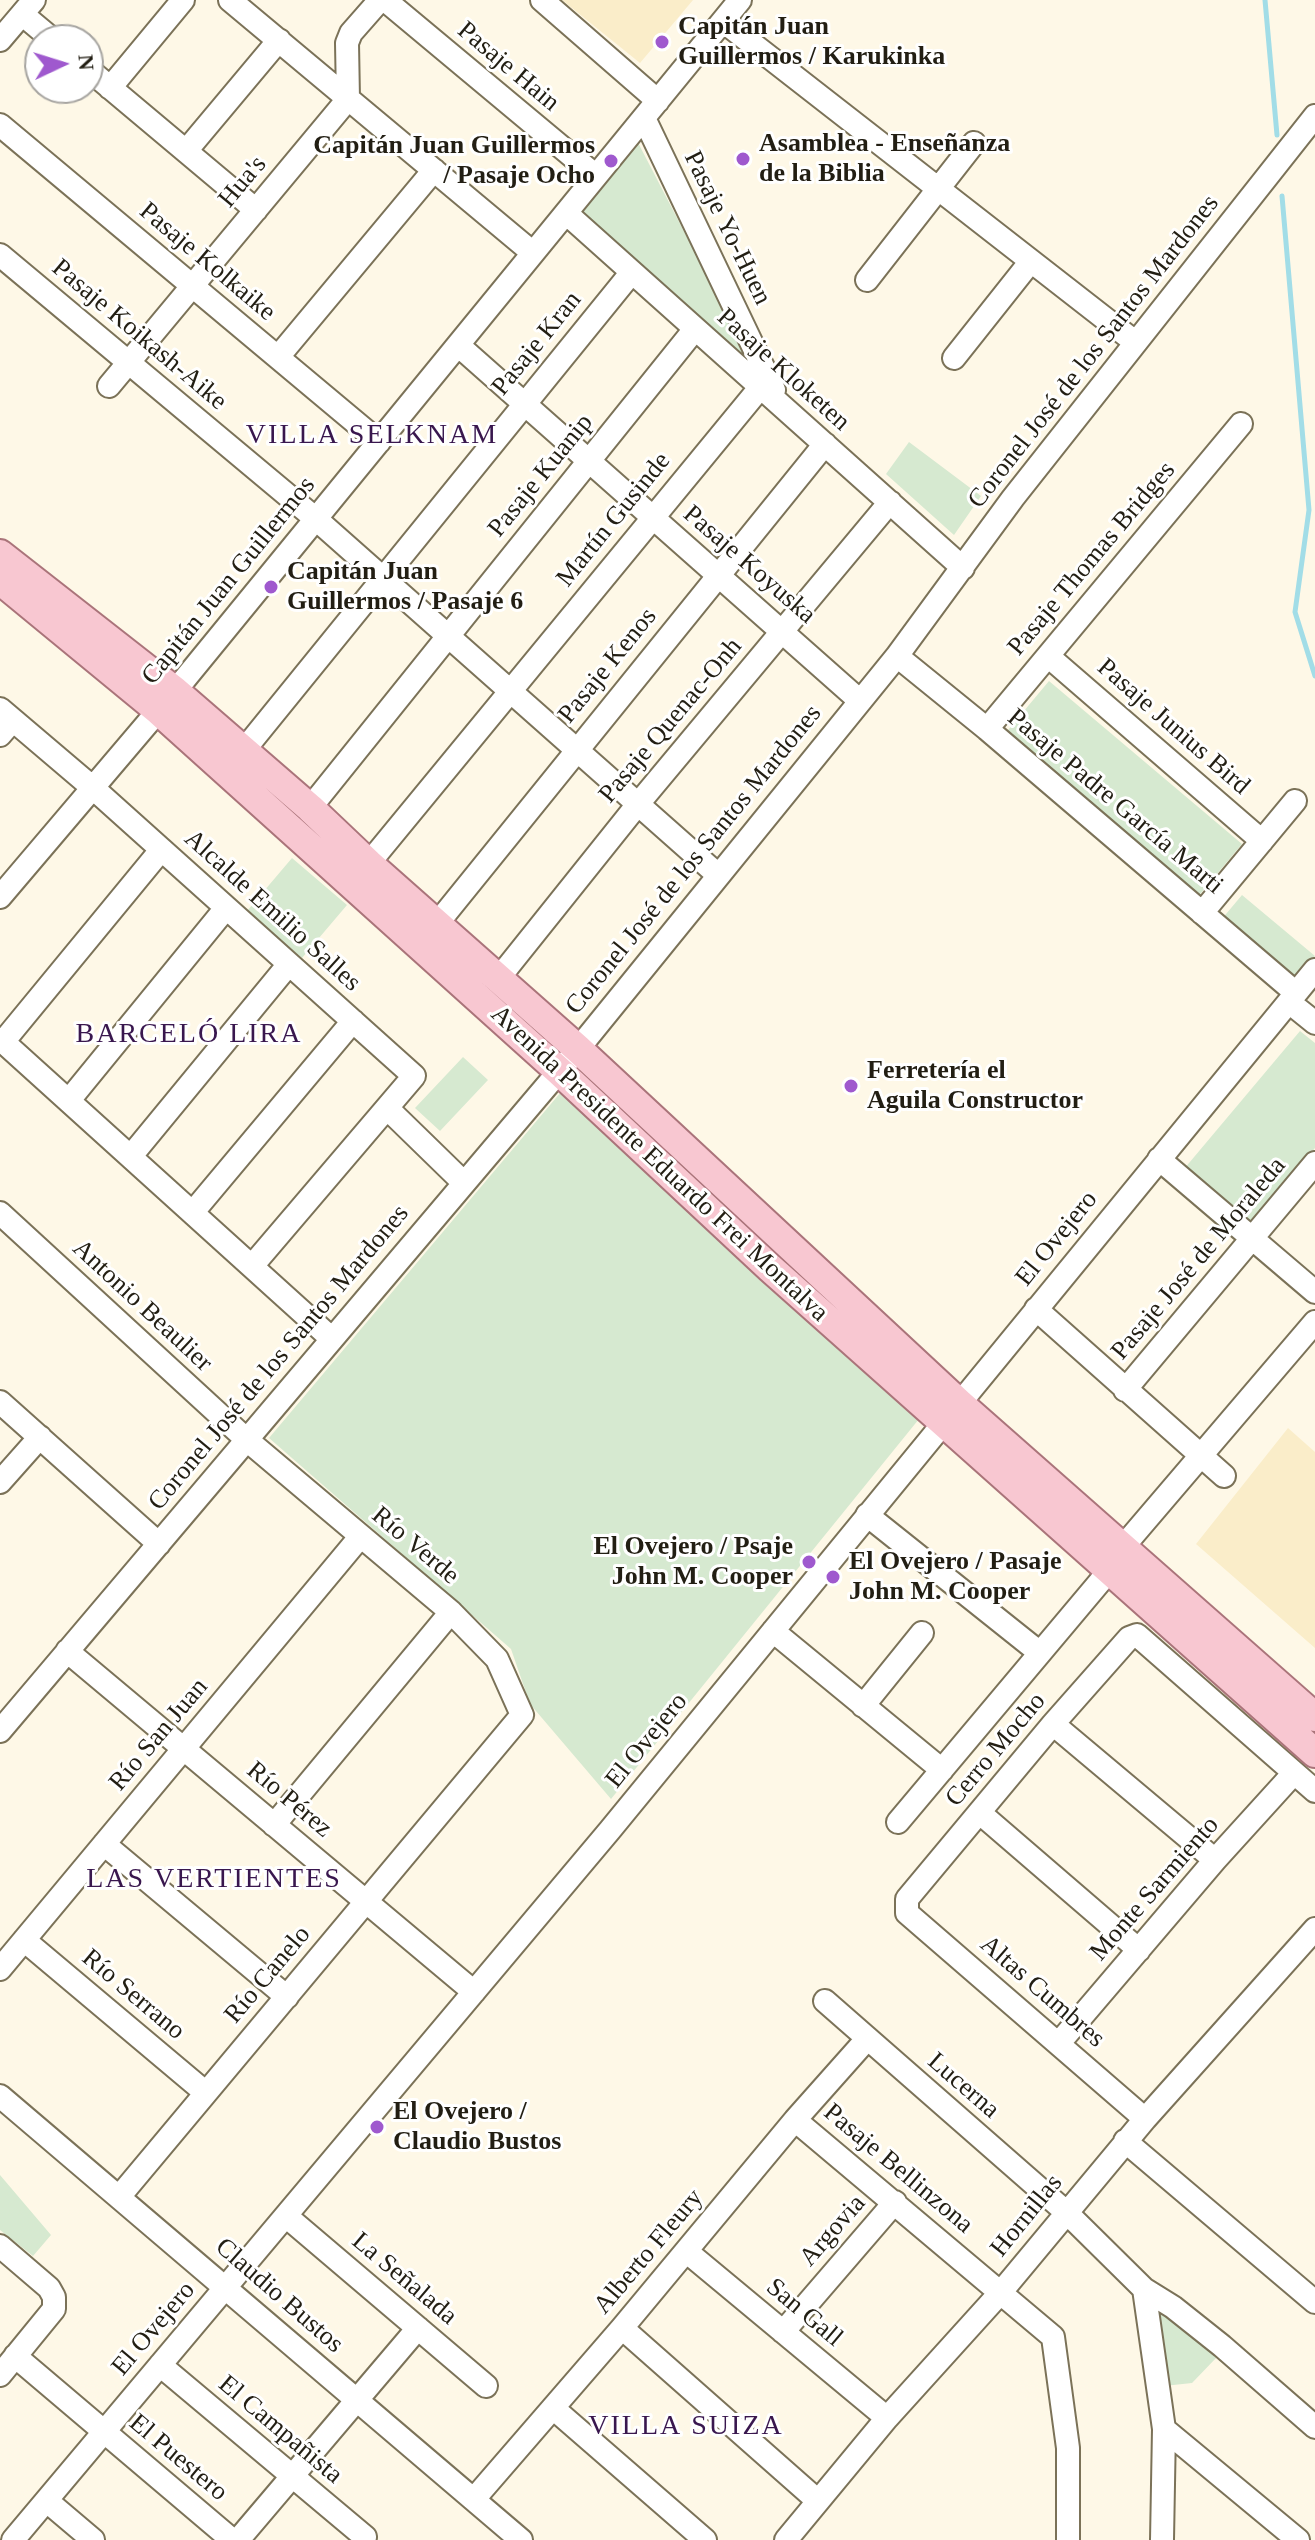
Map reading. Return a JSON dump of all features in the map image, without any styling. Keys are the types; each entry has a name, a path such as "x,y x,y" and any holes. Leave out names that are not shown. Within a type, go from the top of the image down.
{"main road":[{"name":"Avenida Presidente Eduardo Frei Montalva","path":"0,554 360,874 559,1071 770,1268 952,1414"},
{"name":"Avenida Presidente Eduardo Frei Montalva","path":"0,580 167,701 244,750 310,808 360,874 436,925 578,1049 952,1414 1116,1560 1315,1753"},
{"name":"Avenida Presidente Eduardo Frei Montalva","path":"1116,1560 1311,1708"}],"street":[{"path":"110,88 183,0"},
{"path":"230,0 533,253"},
{"path":"348,99 347,43 351,33 382,0"},
{"name":"Pasaje Hain","path":"382,0 596,176"},
{"path":"542,0 651,109"},
{"path":"732,6 938,189 1135,342"},
{"name":"Capitán Juan Guillermos","path":"0,897 167,701 732,6"},
{"path":"0,40 28,7 41,24"},
{"path":"186,151 279,40"},
{"path":"104,83 256,210"},
{"name":"Hua's","path":"109,386 348,99"},
{"name":"Pasaje Yo-Huen","path":"651,109 764,382"},
{"name":"Coronel José de los Santos Mardones","path":"0,1731 578,1049 897,656 1135,342 1315,116"},
{"name":"Pasaje Kolkaike","path":"0,125 379,442"},
{"path":"867,280 974,143"},
{"path":"278,357 434,170"},
{"name":"Pasaje Kloketen","path":"566,213 695,329 764,382 782,406 963,568"},
{"name":"Pasaje Koikash-Aike","path":"0,255 316,519 718,875"},
{"path":"954,358 1031,261"},
{"name":"Pasaje Kran","path":"244,750 632,272"},
{"name":"Pasaje Kuanip","path":"310,808 695,329"},
{"name":"Pasaje Koyuska","path":"458,345 859,700"},
{"name":"Martín Gusinde","path":"360,874 764,382"},
{"name":"Pasaje Thomas Bridges","path":"987,729 1241,424"},
{"name":"Pasaje Kenos","path":"436,925 825,444"},
{"name":"Pasaje Quenac-Onh","path":"498,979 638,804 890,502"},
{"name":"Pasaje Padre García Marti","path":"897,656 1202,913 1292,997 1315,1023"},
{"name":"Pasaje Junius Bird","path":"1048,656 1262,841"},
{"name":"Alcalde Emilio Salles","path":"4,721 93,788 414,1076 387,1108"},
{"path":"1202,913 1295,801"},
{"path":"161,850 2,1040 332,1339"},
{"path":"70,1099 226,908"},
{"path":"131,1156 289,964"},
{"name":"El Ovejero","path":"13,2540 474,1992 1315,970"},
{"path":"193,1212 353,1021"},
{"path":"252,1266 387,1108 464,1183"},
{"path":"1159,1159 1315,1292"},
{"name":"Pasaje José de Moraleda","path":"1125,1390 1315,1163"},
{"name":"Antonio Beaulier","path":"0,1213 247,1440"},
{"path":"1036,1309 1224,1476"},
{"path":"898,1822 1201,1454 1315,1322"},
{"path":"0,1402 159,1544"},
{"path":"0,1482 40,1437"},
{"name":"Río Verde","path":"247,1440 451,1612 497,1659 522,1715"},
{"path":"867,1515 1040,1653"},
{"name":"Río San Juan","path":"0,1969 360,1537"},
{"path":"274,1825 451,1612"},
{"path":"773,1631 942,1770"},
{"path":"863,1706 922,1633"},
{"name":"Cerro Mocho","path":"906,1907 907,1899 1053,1724 1129,1638 1137,1635 1294,1773"},
{"name":"Río Pérez","path":"67,1651 474,1992"},
{"name":"Río Canelo","path":"119,2197 522,1715"},
{"path":"1053,1724 1215,1860"},
{"path":"1294,1773 1315,1791"},
{"name":"Monte Sarmiento","path":"1059,2043 1215,1860 1294,1773"},
{"path":"980,1813 1139,1950"},
{"path":"104,1844 287,1997"},
{"name":"Altas Cumbres","path":"906,1907 907,1913 1145,2119"},
{"name":"Hornillas","path":"786,2540 887,2418 1001,2292 1125,2141 1315,1929"},
{"name":"Río Serrano","path":"24,1940 206,2093"},
{"name":"Lucerna","path":"825,2001 1066,2212 1144,2289 1173,2307 1222,2346 1308,2421"},
{"name":"Alberto Fleury","path":"474,2499 867,2039"},
{"name":"Claudio Bustos","path":"0,2096 474,2499 495,2532 521,2540"},
{"name":"Pasaje Bellinzona","path":"795,2120 1053,2337 1068,2448 1070,2540"},
{"path":"1125,2141 1315,2302"},
{"name":"Argovia","path":"783,2332 895,2202"},
{"name":"La Señalada","path":"286,2216 486,2386"},
{"path":"0,2246 49,2288 54,2297 54,2309 0,2375"},
{"name":"San Gall","path":"686,2251 887,2418"},
{"path":"1144,2289 1164,2429 1162,2540"},
{"path":"235,2540 418,2328"},
{"path":"622,2328 818,2501"},
{"name":"El Puestero","path":"15,2356 235,2540"},
{"name":"El Campañista","path":"160,2365 365,2537"},
{"path":"1308,2421 1315,2397"},
{"path":"553,2408 705,2540"},
{"path":"1164,2429 1298,2540"},
{"path":"47,2501 93,2540"}],"shaded area":[{"path":"562,0 693,0 640,63"},
{"path":"1288,1428 1315,1452 1315,1648 1196,1544"}],"green space":[{"path":"633,133 759,376 567,208"},
{"path":"909,442 981,496 954,535 886,474"},
{"path":"1049,681 1242,844 1196,899 1003,736"},
{"path":"292,858 347,905 302,958 247,911"},
{"path":"1242,895 1315,956 1295,982 1221,920"},
{"path":"1300,1031 1315,1043 1315,1148 1251,1225 1184,1169"},
{"path":"463,1057 488,1080 440,1131 415,1108"},
{"path":"561,1092 919,1419 611,1799 530,1704 511,1649 269,1438"},
{"path":"0,2175 51,2235 33,2256 0,2230"},
{"path":"1162,2307 1217,2357 1192,2383 1164,2386 1154,2313"}],"waterway":[{"path":"1265,0 1277,135"},
{"path":"1282,196 1309,510 1295,612 1315,676"}],"place":[{"name":"Capitán Juan Guillermos / Karukinka","path":"662,42"},
{"name":"Asamblea - Enseñanza de la Biblia","path":"743,159"},
{"name":"Capitán Juan Guillermos / Pasaje Ocho","path":"611,161"},
{"name":"Capitán Juan Guillermos / Pasaje 6","path":"271,587"},
{"name":"Ferretería el Aguila Constructor","path":"851,1086"},
{"name":"El Ovejero / Psaje John M. Cooper","path":"809,1562"},
{"name":"El Ovejero / Pasaje John M. Cooper","path":"833,1577"},
{"name":"El Ovejero / Claudio Bustos","path":"377,2127"}],"district":[{"name":"VILLA SELKNAM","path":"372,436"},
{"name":"BARCELÓ LIRA","path":"189,1035"},
{"name":"LAS VERTIENTES","path":"214,1880"},
{"name":"VILLA SUIZA","path":"686,2427"}]}
